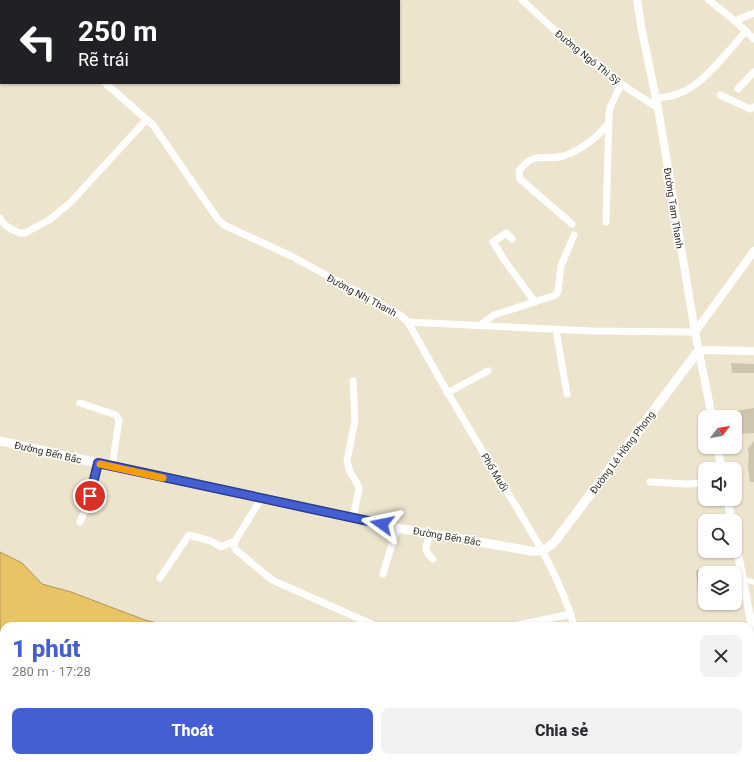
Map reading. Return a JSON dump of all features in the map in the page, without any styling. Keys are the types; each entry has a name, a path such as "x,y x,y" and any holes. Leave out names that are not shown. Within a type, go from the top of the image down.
{"main road":[{"name":"Đường Lê Hồng Phong","path":"542,551 552,545 556,540 699,350"},
{"name":"Đường Bến Bắc","path":"0,441 397,528 531,551 542,551"}],"street":[{"name":"Đường Ngô Thì Sỹ","path":"522,0 562,37 621,84 658,108"},
{"name":"Đường Tam Thanh","path":"637,0 658,108 695,332 711,410"},
{"path":"709,0 754,39"},
{"path":"735,21 754,13"},
{"path":"655,98 674,96 695,85 746,31"},
{"path":"738,89 754,72"},
{"name":"Đường Nhị Thanh","path":"106,84 153,125 217,218 224,225 291,256 400,315 408,322 556,330 695,332"},
{"path":"606,222 610,108 621,84"},
{"path":"720,95 750,109 754,107"},
{"path":"0,218 5,225 20,233 26,233 50,220 70,203 147,119"},
{"path":"572,224 520,179 519,171 527,161 534,158 558,157 574,152 602,132 609,123"},
{"path":"512,238 506,233 493,242 535,302"},
{"path":"480,325 494,315 553,296 558,291 560,270 574,235"},
{"path":"695,332 754,251"},
{"name":"Phố Muối","path":"408,322 447,393 542,551 569,606 573,622"},
{"path":"556,330 567,394"},
{"path":"699,350 754,351"},
{"path":"447,393 488,371"},
{"path":"353,381 355,420 346,461 359,489 354,518"},
{"path":"80,403 118,417 119,420 112,466"},
{"path":"80,522 90,496 98,463"},
{"path":"650,482 698,483"},
{"path":"261,499 235,541 234,546 236,550 272,580 367,622"},
{"path":"383,574 397,528"},
{"path":"431,534 426,550 433,559"},
{"path":"160,578 189,535 211,541 221,547 235,541"},
{"path":"739,558 751,622"},
{"path":"743,579 754,582"},
{"path":"533,622 571,614"}],"shaded area":[{"path":"0,552 22,563 42,584 71,592 153,622 0,622"}],"building":[{"path":"731,363 754,364 754,373 732,373"},
{"path":"754,408 754,433 742,434 741,410"},
{"path":"754,441 754,482 750,482 748,467 749,452 747,450"},
{"path":"696,570 698,570 698,592"}],"slow traffic":[{"path":"100,464 163,478"}],"route":[{"path":"90,496 98,463 382,524"}]}
